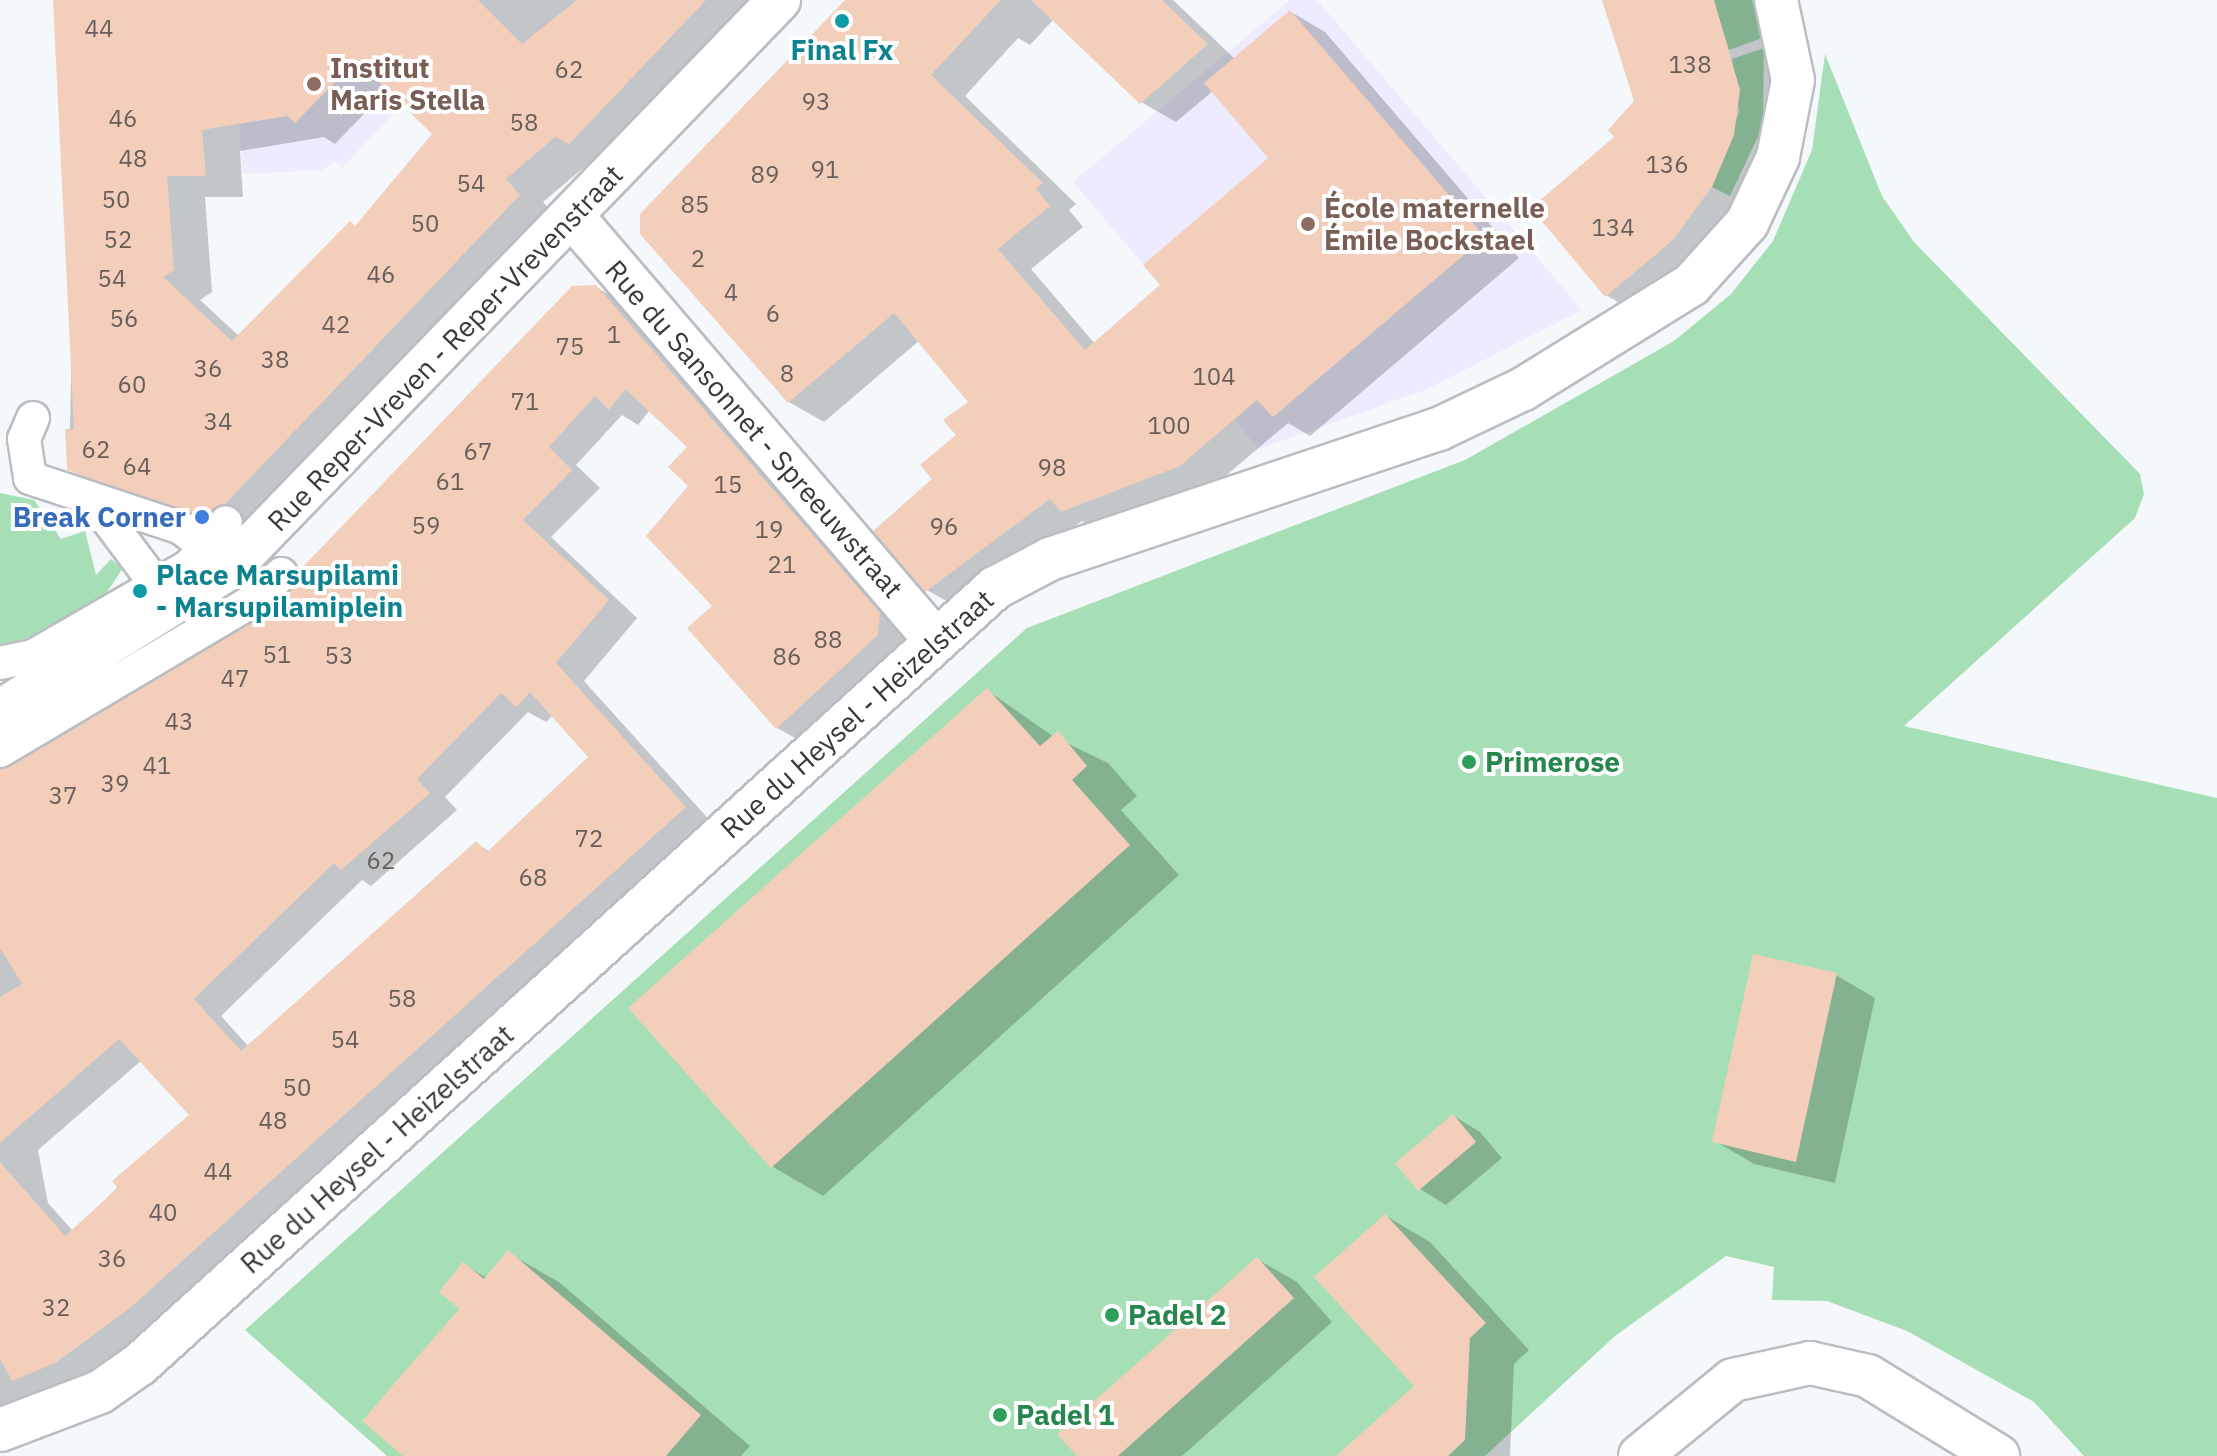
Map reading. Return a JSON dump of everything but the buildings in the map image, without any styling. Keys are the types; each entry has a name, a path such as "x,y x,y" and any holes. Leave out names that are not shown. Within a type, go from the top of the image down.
{"street":[{"name":"Rue Reper-Vreven - Reper-Vrevenstraat","path":"0,711 230,568 573,217 779,0"},
{"name":"Rue du Heysel - Heizelstraat","path":"0,1430 100,1392 140,1364 995,588 1037,565 1439,429 1523,389 1691,285 1747,223 1778,157 1793,80 1776,0"},
{"name":"Rue du Sansonnet - Spreeuwstraat","path":"573,217 936,641"},
{"path":"0,663 33,656 157,586 217,542 30,478 23,432"},
{"path":"92,499 157,586"},
{"path":"0,751 260,583"},
{"path":"1640,1456 1733,1380 1810,1363 1868,1376 1998,1456"}],"shaded area":[{"path":"472,0 404,102 342,168 335,161 322,170 243,174 234,54"},
{"name":"École maternelle Émile Bockstael","path":"1290,0 1317,0 1582,310 1425,390 1259,449 1136,305 1160,284 1073,182"}],"green space":[{"path":"1713,0 1753,0 1762,38 1729,50"},
{"path":"1764,48 1763,126 1730,196 1712,187 1739,112 1732,59"},
{"name":"Primerose","path":"1825,54 1882,196 1914,242 2140,474 2144,494 2135,518 1904,726 2217,798 2217,1456 2084,1456 2034,1402 1907,1331 1827,1301 1772,1300 1774,1267 1726,1256 1615,1336 1485,1456 387,1456 245,1330 1027,628 1465,460 1674,341 1731,294 1773,241 1812,150"},
{"path":"0,493 34,500 61,539 85,531 96,575 111,559 123,568 99,604 77,619 0,648"}],"place":[{"name":"Final Fx","path":"842,21"},
{"name":"Institut Maris Stella","path":"314,84"},
{"name":"École maternelle Émile Bockstael","path":"1308,224"},
{"name":"Break Corner","path":"202,517"},
{"name":"Place Marsupilami - Marsupilamiplein","path":"140,591"},
{"name":"Primerose","path":"1469,762"},
{"name":"Padel 2","path":"1112,1315"},
{"name":"Padel 1","path":"1000,1415"}]}
